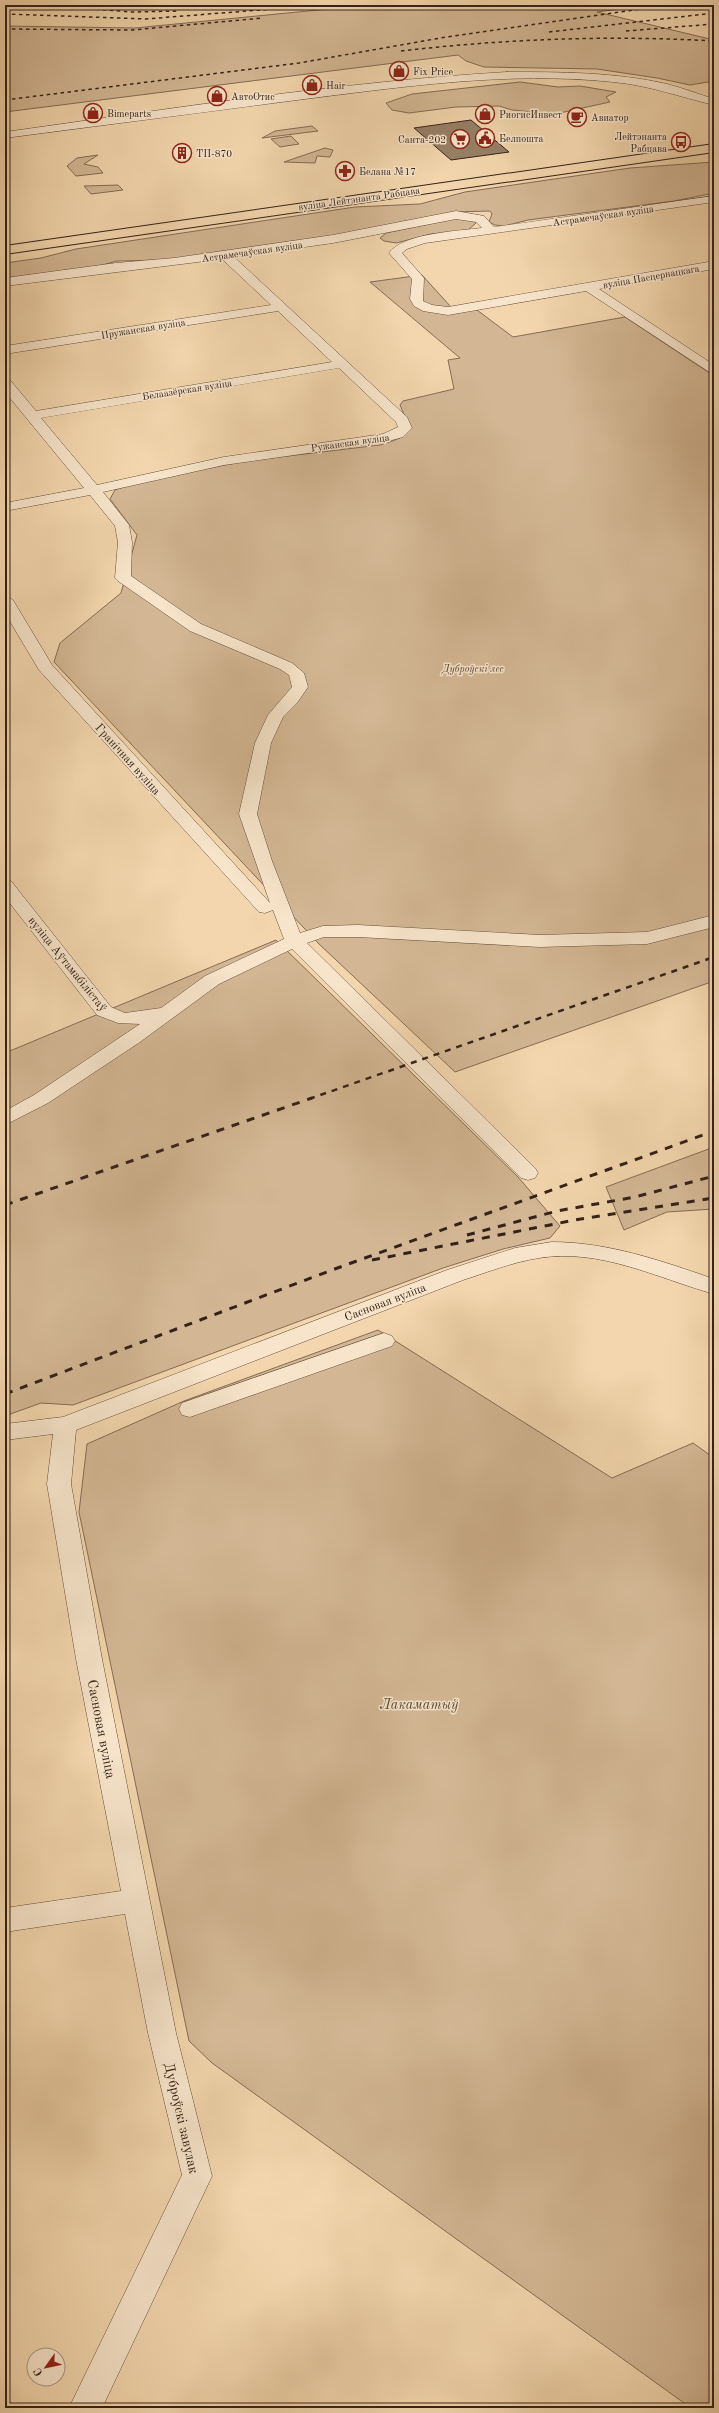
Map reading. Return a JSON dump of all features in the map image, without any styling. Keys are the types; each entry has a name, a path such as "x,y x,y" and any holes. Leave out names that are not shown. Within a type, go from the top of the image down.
{"highway":[{"name":"вуліца Лейтэнанта Рабцава","path":"5,244 714,142"},
{"name":"вуліца Лейтэнанта Рабцава","path":"5,250 714,148"}],"street":[{"path":"5,135 402,83 472,76 567,76 617,80 676,90 714,102"},
{"name":"Астрамечаўская вуліца","path":"399,259 395,253 396,250 408,243 714,199"},
{"name":"Астрамечаўская вуліца","path":"5,282 225,255 333,239 456,215 485,221 492,231"},
{"name":"Ружанская вуліца","path":"94,491 224,461 385,438 403,431 405,428 402,420 225,255"},
{"name":"вуліца Пасцернацкага","path":"399,259 418,278 420,282 416,296 419,303 439,311 458,310 714,265"},
{"path":"588,287 714,371"},
{"name":"Пружанская вуліца","path":"5,350 280,307"},
{"name":"Белаазёрская вуліца","path":"32,416 342,364"},
{"path":"5,383 122,525 125,542 123,578 165,609 207,633 280,663 296,673 299,679 300,687 291,700 276,715 263,743 248,814 263,861 294,940 528,1173"},
{"path":"5,507 94,491"},
{"name":"Гранічная вуліца","path":"5,600 45,667 265,908"},
{"name":"вуліца Аўтамабілістаў","path":"5,885 104,1011 116,1018 124,1019 166,1013"},
{"path":"5,1119 41,1099 133,1038 212,980 294,940 323,932 358,931 540,941 647,938 714,921"},
{"name":"Сасновая вуліца","path":"5,1432 25,1428 65,1425 455,1275 524,1255 551,1249 584,1250 668,1270 714,1287"},
{"path":"190,1409 384,1341"},
{"name":"Сасновая вуліца","path":"65,1425 60,1484 89,1659 136,1901"},
{"path":"5,1920 136,1901"},
{"name":"Дуброўскі завулак","path":"85,2408 198,2176 162,2033 136,1901"}],"green space":[{"path":"369,5 653,5 597,12 714,40 714,81 690,85 657,78 597,69 484,67 466,61 458,55 5,112 5,26 135,28"},
{"path":"520,82 558,87 580,86 616,92 606,97 610,102 555,114 512,110 499,106 456,107 409,113 392,110 386,103 412,94"},
{"path":"312,126 318,131 262,138 275,131"},
{"path":"291,136 299,144 280,147 271,139"},
{"path":"325,148 333,150 330,157 317,156 315,163 284,162"},
{"path":"98,155 84,164 98,167 103,173 76,176 67,166 77,158"},
{"path":"714,162 714,193 674,201 528,220 504,226 495,225 489,222 492,214 490,211 454,212 343,235 165,260 117,261 80,271 5,278 5,263 41,258 76,249 355,207 420,204 465,192 630,168"},
{"path":"118,185 123,190 91,194 84,186"},
{"path":"461,217 477,222 467,231 431,234 396,243 384,241 380,238 386,233"},
{"name":"Дуброўскі лес","path":"422,275 451,307 469,304 513,337 625,317 714,376 714,981 455,1072 319,944 54,662 60,643 121,593 137,535 110,499 115,490 141,481 246,461 380,445 401,437 410,428 400,405 403,401 454,389 448,360 460,358 370,282"},
{"path":"276,940 518,1177 560,1226 550,1238 503,1249 443,1268 73,1405 41,1403 5,1416 5,1053"},
{"path":"714,1147 714,1209 667,1212 624,1230 606,1187"},
{"name":"Лакаматыў","path":"378,1330 612,1478 693,1443 714,1458 714,2408 691,2408 212,2063 189,2041 79,1512 87,1444 184,1401"}],"building":[{"name":"Санта-202","path":"471,120 509,152 451,160 414,128"}],"railway":[{"path":"40,5 132,12 179,11"},
{"path":"5,14 145,19 324,5"},
{"path":"5,100 299,63 446,37 669,5"},
{"path":"549,32 714,13"},
{"path":"5,29 132,30 263,18"},
{"path":"626,31 714,24"},
{"path":"401,51 557,39 635,38 714,41"},
{"path":"309,1099 714,957"},
{"path":"5,1205 312,1098"},
{"path":"5,1394 332,1270 714,1131"},
{"path":"467,1235 557,1211 635,1197 714,1176"},
{"path":"372,1260 575,1220 714,1198"}],"place":[{"name":"Fix Price","path":"399,71"},
{"name":"Hair","path":"312,85"},
{"name":"АвтоОтис","path":"217,96"},
{"name":"Bimeparts","path":"93,113"},
{"name":"РиогисИнвест","path":"485,114"},
{"name":"Авиатор","path":"577,117"},
{"name":"Белпошта","path":"485,138"},
{"name":"Санта-202","path":"460,139"},
{"name":"Лейтэнанта Рабцава","path":"681,142"},
{"name":"ТП-870","path":"182,153"},
{"name":"Белана №17","path":"345,171"}]}
